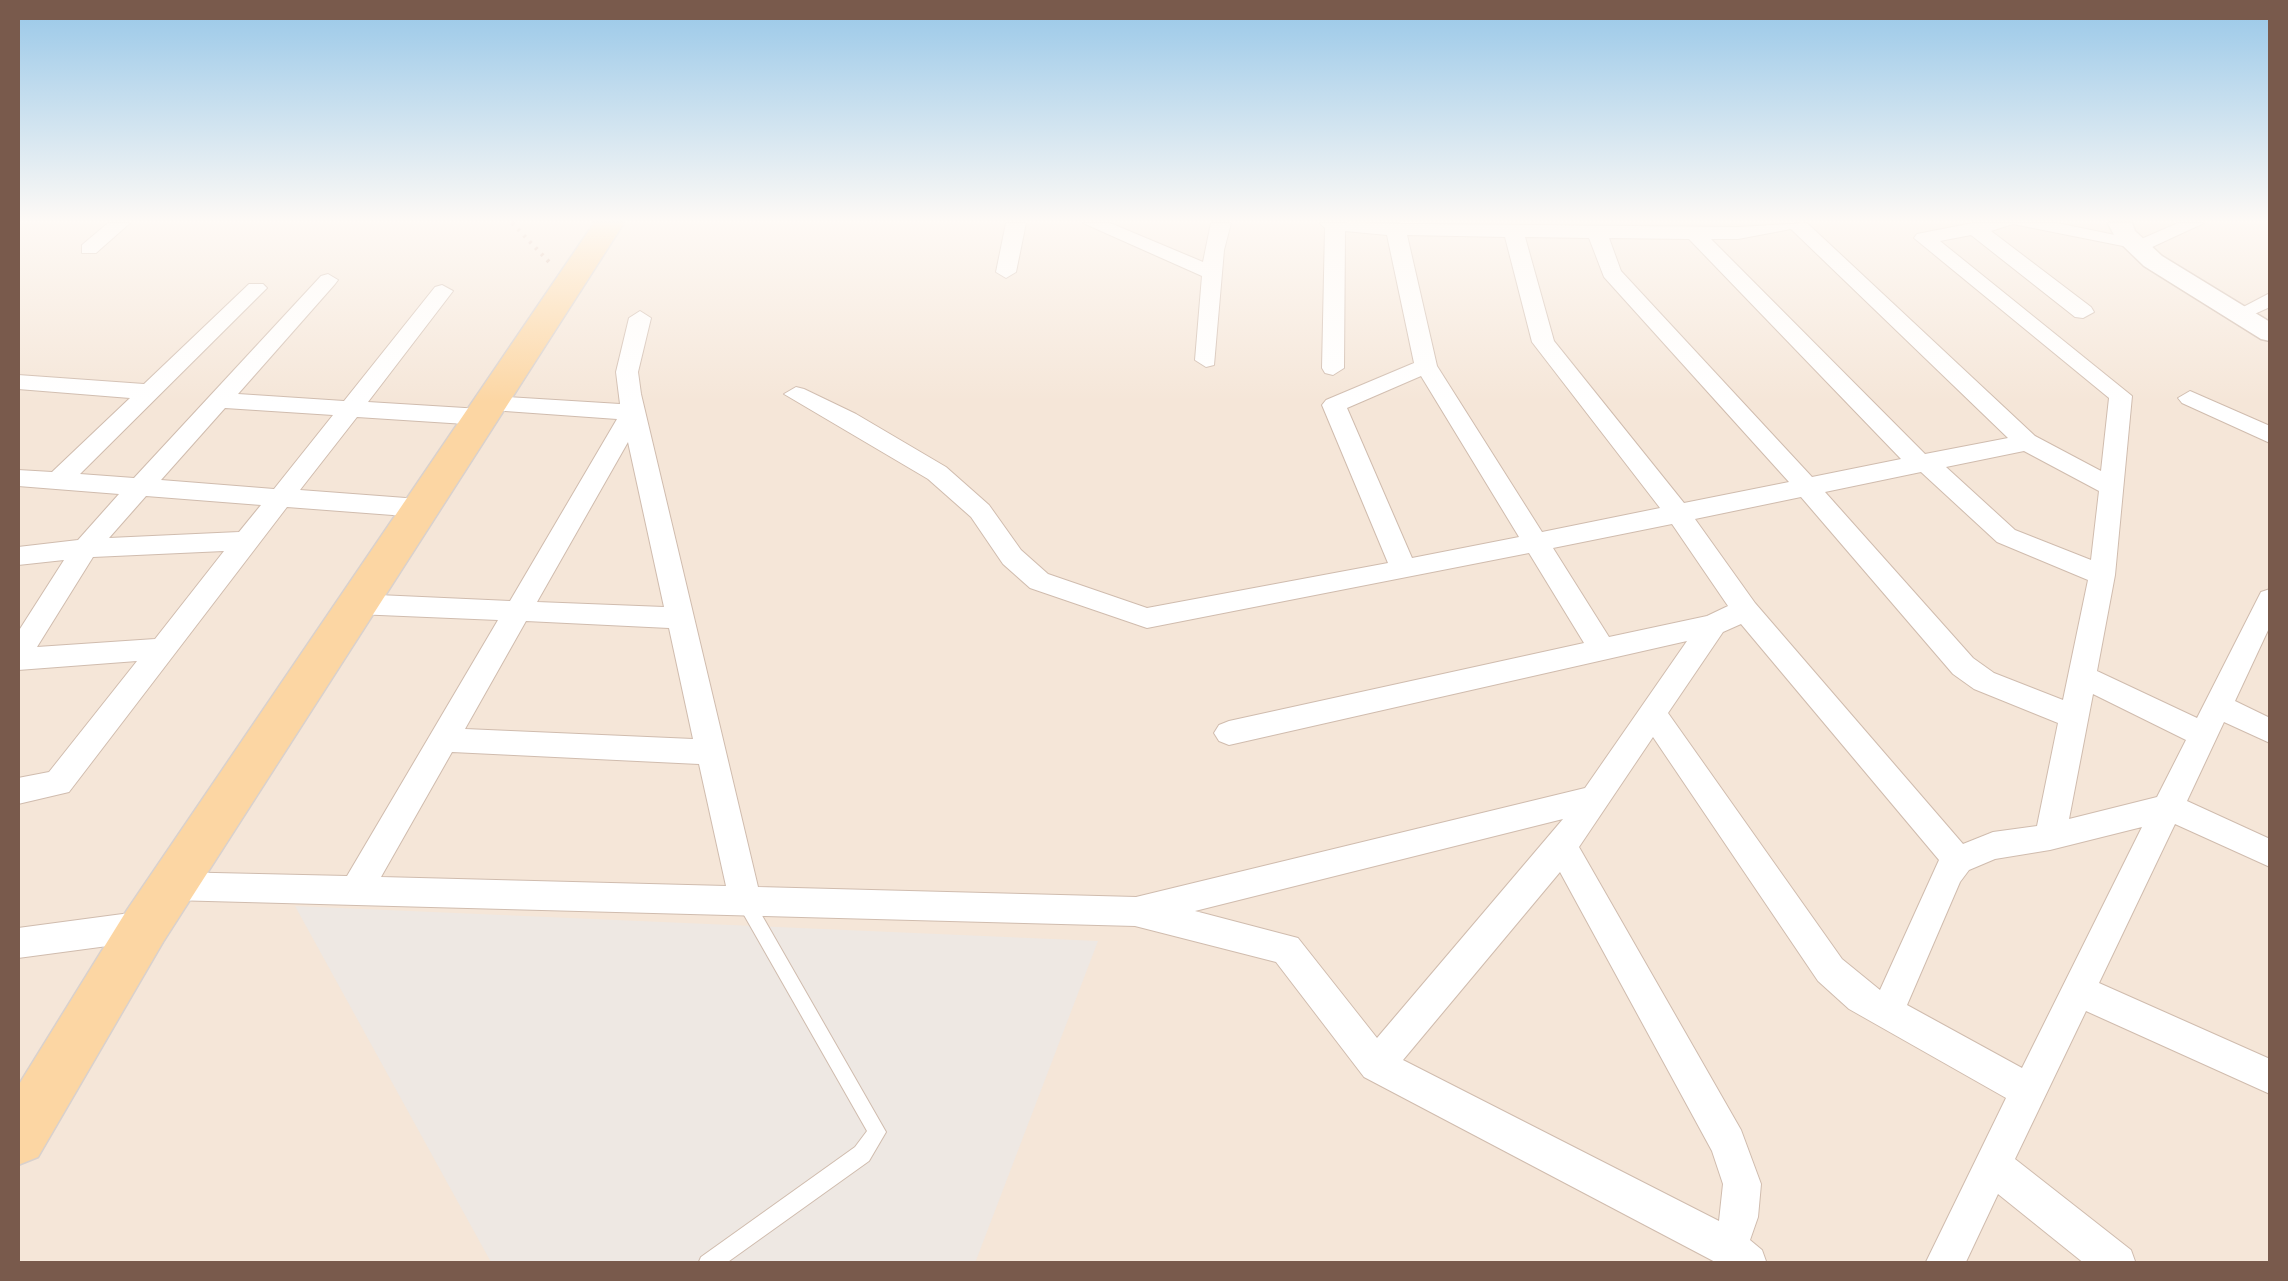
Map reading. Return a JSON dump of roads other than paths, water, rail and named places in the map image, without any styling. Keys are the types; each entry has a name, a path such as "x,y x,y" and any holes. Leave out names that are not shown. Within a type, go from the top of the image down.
{"main road":[{"path":"18,1137 145,926 572,283"}],"street":[{"path":"18,656 86,548 325,283"},
{"path":"1206,360 1211,283"},
{"path":"1332,283 1333,368"},
{"path":"1399,283 1426,366 1602,650"},
{"path":"1527,283 1542,342 1678,513 1745,610 1958,860"},
{"path":"1620,283 1807,487 1962,666 1984,680 2074,717"},
{"path":"1743,283 1923,463 2006,536 2102,576"},
{"path":"1857,283 2027,442 2112,487"},
{"path":"1980,283 2120,396 2102,576 2050,837"},
{"path":"2044,283 2082,312"},
{"path":"2193,283 2270,333"},
{"path":"60,479 256,288"},
{"path":"18,791 58,784 442,291"},
{"path":"2238,315 2270,299"},
{"path":"640,318 627,372 633,412 745,901"},
{"path":"1404,570 1334,405 1426,366"},
{"path":"18,382 148,392"},
{"path":"796,394 880,436 938,473 980,511 1012,557 1038,582 1147,618 1404,570 2027,442"},
{"path":"2190,398 2270,435"},
{"path":"218,400 351,408 633,412"},
{"path":"356,891 633,412"},
{"path":"18,478 420,508"},
{"path":"18,556 86,548 248,541"},
{"path":"356,604 680,618"},
{"path":"1944,1264 2270,604"},
{"path":"1229,733 1713,625 1745,610"},
{"path":"1376,1066 1562,846 1713,625"},
{"path":"18,656 163,649"},
{"path":"2082,676 2212,721 2270,731"},
{"path":"1653,714 1830,970 1861,998 2030,1092"},
{"path":"443,740 711,752"},
{"path":"1135,911 1595,798"},
{"path":"1887,1012 1939,890 1958,860 1993,846 2050,837 2170,807 2270,853"},
{"path":"171,886 1135,911 1286,949 1376,1066 1739,1255 1742,1184 1728,1143 1562,846"},
{"path":"18,944 145,926"},
{"path":"2078,990 2270,1077"},
{"path":"1992,1166 2117,1264"}],"lane":[{"path":"708,1264 862,1154 877,1132 745,901"}]}
